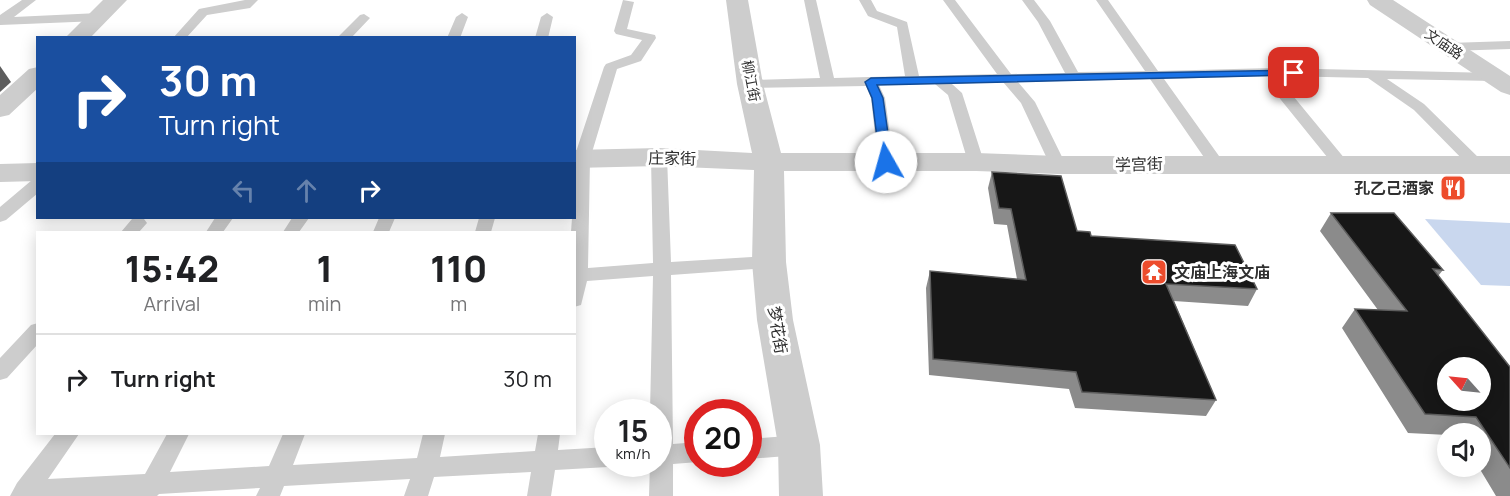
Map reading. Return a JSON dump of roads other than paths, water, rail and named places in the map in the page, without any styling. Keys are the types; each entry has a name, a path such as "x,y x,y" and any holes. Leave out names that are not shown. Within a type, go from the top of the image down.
{"street":[{"path":"78,36 116,0"},
{"name":"柳江街","path":"737,0 750,84 769,162"},
{"name":"文庙路","path":"1378,0 1502,82"},
{"path":"0,109 36,76"},
{"name":"庄家街","path":"578,159 659,157 769,162"},
{"name":"学宫街","path":"769,162 976,162 1058,165 1216,163 1510,165"},
{"name":"梦花街","path":"769,162 770,262 775,320 799,445 801,496"},
{"path":"0,173 36,172"}],"lane":[{"path":"0,21 30,0"},
{"path":"181,36 203,12 246,5 252,0"},
{"path":"810,0 828,82"},
{"path":"865,0 872,13 903,25 913,81"},
{"path":"949,0 1007,78 1028,102 1058,165"},
{"path":"1028,0 1044,21 1074,77"},
{"path":"1102,0 1216,163"},
{"path":"628,2 620,31 650,38 636,58 611,67 578,159 577,274 770,262"},
{"path":"0,21 99,17"},
{"path":"454,36 462,17"},
{"path":"542,36 548,17"},
{"path":"346,36 364,18"},
{"path":"1449,47 1510,45"},
{"path":"750,84 1274,72 1371,74 1502,82"},
{"path":"1274,72 1282,92 1342,165"},
{"path":"1371,74 1419,106 1478,165"},
{"path":"939,80 956,93 976,162"},
{"path":"871,82 878,98 886,162"},
{"path":"659,157 662,269 660,399"},
{"path":"0,216 36,186"},
{"path":"0,372 8,353 36,332"},
{"path":"8,353 36,353"},
{"path":"23,494 67,435"},
{"path":"148,490 177,435"},
{"path":"272,487 294,435"},
{"path":"416,496 434,435"},
{"path":"539,496 549,435"},
{"path":"762,448 799,445"},
{"path":"23,494 272,487 426,468 594,459"},
{"path":"660,477 661,496"}],"water":[{"path":"1425,219 1510,223 1510,286 1481,285"}],"place":[{"name":"孔乙己酒家","path":"1453,188"},
{"name":"文庙上海文庙","path":"1154,272"}]}
